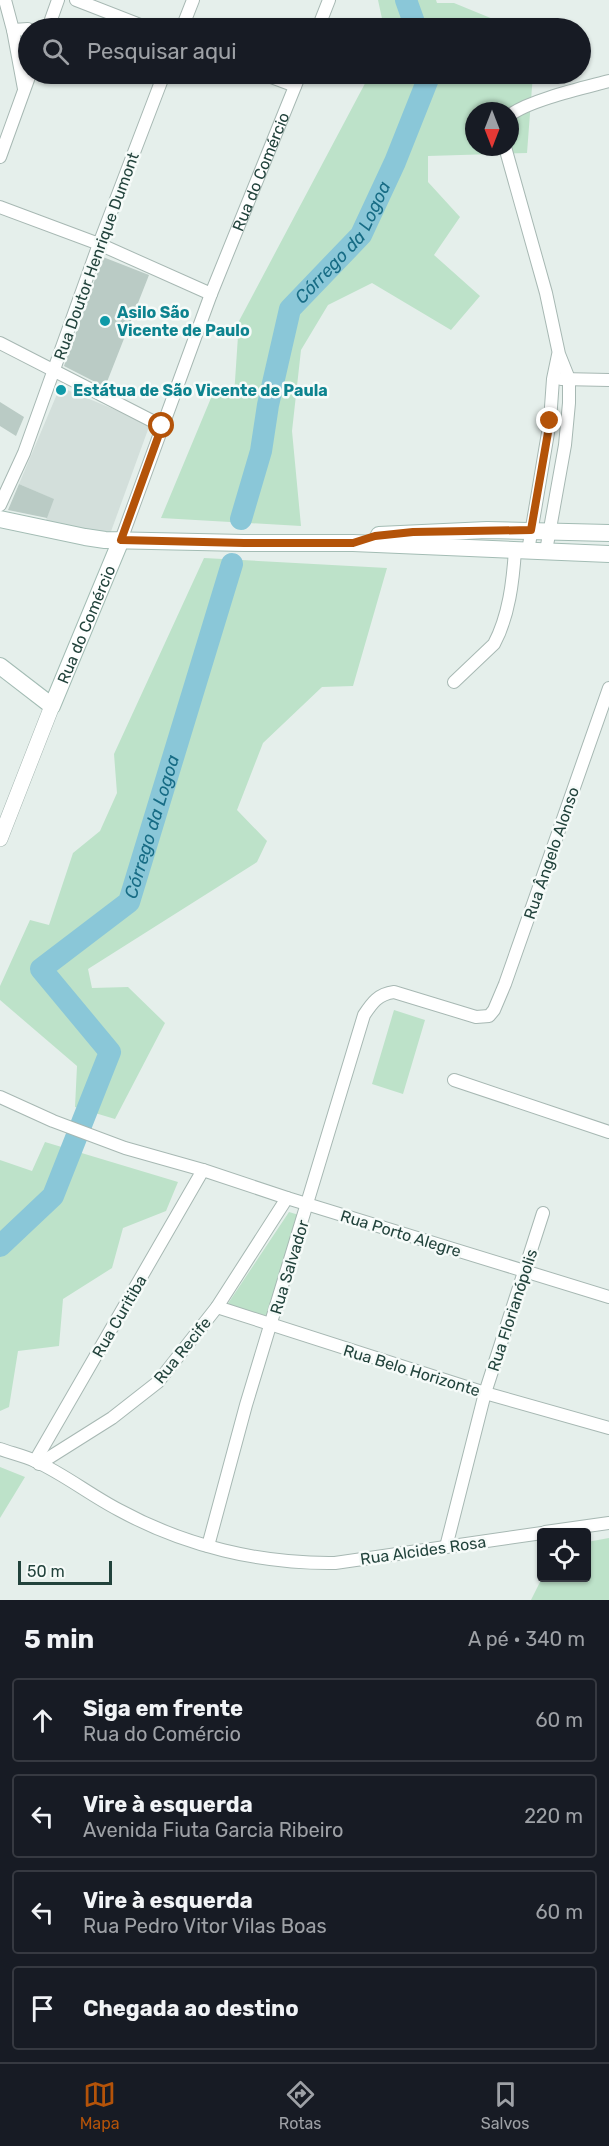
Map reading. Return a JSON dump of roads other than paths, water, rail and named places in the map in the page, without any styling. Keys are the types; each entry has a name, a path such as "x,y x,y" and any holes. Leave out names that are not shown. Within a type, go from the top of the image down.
{"main road":[{"path":"0,519 86,537 121,540 353,543 609,554"},
{"path":"353,543 390,534 487,530 609,533"},
{"path":"486,548 487,530"},
{"name":"Rua do Comércio","path":"52,706 121,540"},
{"path":"0,666 52,706"}],"street":[{"path":"5,0 18,56"},
{"path":"52,18 58,0"},
{"path":"76,0 122,18"},
{"path":"186,18 193,0"},
{"path":"322,18 329,0"},
{"path":"13,30 18,30"},
{"path":"519,109 609,81"},
{"path":"23,84 24,88"},
{"path":"0,157 26,84"},
{"name":"Rua Doutor Henrique Dumont","path":"0,505 24,453 99,244 160,84"},
{"path":"290,84 295,86"},
{"name":"Rua do Comércio","path":"121,540 211,294 295,86"},
{"path":"508,156 546,293 559,354 569,379 565,445 546,551"},
{"path":"0,207 99,244 211,294"},
{"path":"0,343 55,369 162,426"},
{"path":"454,682 494,644 498,636 521,550 531,530 550,421 553,379 559,354"},
{"path":"553,379 609,380"},
{"name":"Rua Ângelo Alonso","path":"381,995 394,992 405,994 476,1017 489,1016 494,1010 604,717 608,693"},
{"name":"Rua do Comércio","path":"0,838 52,706"},
{"name":"Rua Salvador","path":"208,1546 243,1416 364,1016 381,995"},
{"path":"454,1080 609,1132"},
{"name":"Rua Porto Alegre","path":"0,1097 125,1148 204,1170 287,1198 609,1297"},
{"name":"Rua Curitiba","path":"37,1463 204,1170"},
{"name":"Rua Recife","path":"37,1463 112,1418 158,1382 217,1307 287,1198"},
{"name":"Rua Florianópolis","path":"446,1547 485,1393 543,1213"},
{"name":"Rua Belo Horizonte","path":"217,1307 485,1393 609,1428"},
{"name":"Rua Alcides Rosa","path":"0,1449 37,1463 135,1518 208,1546 263,1559 335,1563 537,1534"},
{"name":"Rua Alcides Rosa","path":"576,1528 609,1523"}],"waterway":[{"name":"Córrego da Logoa","path":"406,0 412,18"},
{"name":"Córrego da Logoa","path":"241,519 261,451 268,405 290,309 361,235 395,162 426,84"},
{"name":"Córrego da Logoa","path":"0,1246 53,1196 110,1052 41,969 129,902 232,564"}],"place":[{"name":"Asilo São Vicente de Paulo","path":"105,321"},
{"name":"Estátua de São Vicente de Paula","path":"61,390"}]}
